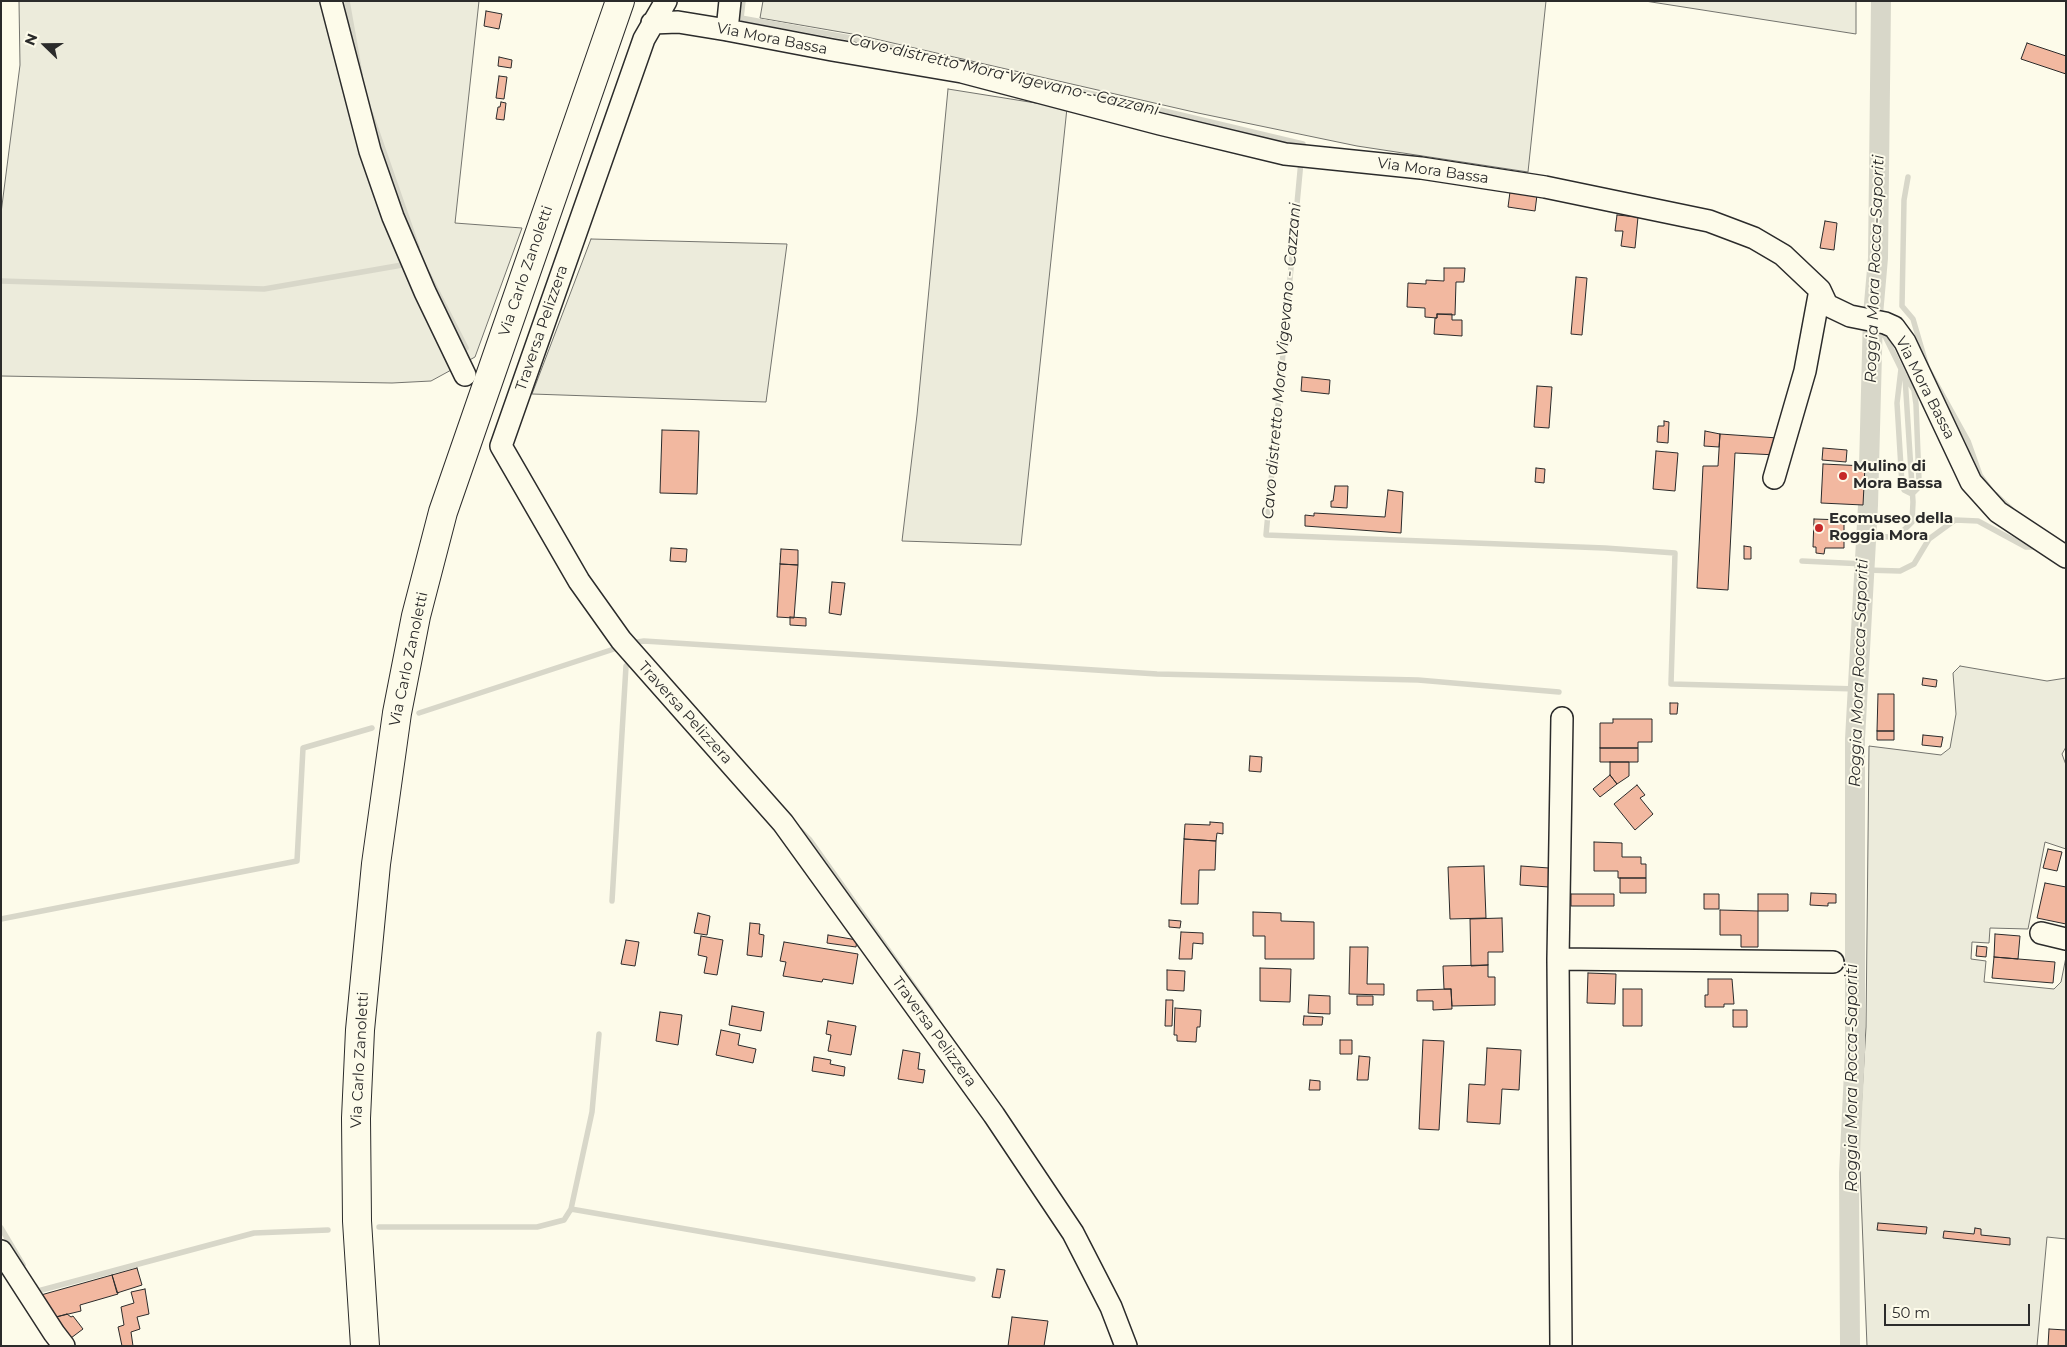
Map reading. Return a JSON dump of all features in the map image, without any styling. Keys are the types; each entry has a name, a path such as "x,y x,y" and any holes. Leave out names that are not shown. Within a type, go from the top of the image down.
{"main road":[{"name":"Via Carlo Zanoletti","path":"365,1346 357,1220 356,1118 360,1030 376,864 397,712 416,616 443,512 620,1"}],"street":[{"path":"331,1 370,151 393,218 465,375"},
{"name":"Traversa Pelizzera","path":"666,1 644,39 501,446 579,581 621,640 783,823 994,1115 1073,1233 1111,1307 1126,1346"},
{"path":"727,30 730,1"},
{"name":"Via Mora Bassa","path":"652,23 678,22 962,72 1160,124 1302,156 1421,168 1545,188 1709,221 1754,238 1783,255 1820,290 1827,306 1850,316 1885,322 1894,327 1905,342 1971,482 1998,512 2066,557"},
{"path":"1774,478 1805,371 1820,290"},
{"path":"1561,1346 1558,959 1562,718"},
{"path":"2041,933 2066,939"},
{"path":"1558,959 1833,962"},
{"path":"1,1251 64,1346"}],"shaded area":[{"path":"19,1 479,1 455,223 522,228 475,357 431,381 392,383 1,376 1,213 20,65"},
{"path":"763,1 1546,1 1528,172 1357,146 1198,113 858,35 760,18"},
{"path":"1645,1 1856,1 1856,34"},
{"path":"948,89 1067,108 1021,545 902,541 917,415"},
{"path":"591,239 787,244 766,402 532,394"},
{"path":"1960,666 2047,681 2066,678 2066,747 2062,754 2066,765 2066,849 2045,842 2028,929 1990,928 1989,943 1972,942 1971,959 1986,961 1984,982 2054,989 2061,982 2066,957 2066,1239 2047,1237 2037,1346 1867,1346 1859,1143 1866,1027 1869,746 1941,755 1950,748 1956,714 1953,673"}],"building":[{"path":"486,11 502,14 499,29 484,26"},
{"path":"2027,43 2066,56 2066,74 2021,59"},
{"path":"499,57 512,60 511,68 498,66"},
{"path":"499,76 507,77 504,99 496,98"},
{"path":"501,102 506,103 504,120 496,119"},
{"path":"1510,192 1537,195 1535,211 1508,207"},
{"path":"1617,215 1638,217 1635,248 1621,246 1623,231 1615,231"},
{"path":"1825,221 1837,223 1834,250 1820,248"},
{"path":"1444,268 1465,268 1464,282 1456,282 1455,315 1437,314 1437,318 1425,317 1425,308 1407,307 1408,283 1426,284 1426,280 1444,281"},
{"path":"1576,277 1587,278 1582,335 1571,334"},
{"path":"1437,314 1452,314 1452,320 1462,320 1462,336 1434,334"},
{"path":"1302,377 1330,380 1329,394 1301,391"},
{"path":"1537,386 1552,387 1549,428 1534,427"},
{"path":"1664,421 1669,422 1668,443 1657,442 1658,426 1664,426"},
{"path":"662,430 699,431 697,494 660,493"},
{"path":"1705,431 1720,434 1719,447 1704,446"},
{"path":"1720,434 1778,438 1777,455 1735,453 1728,590 1697,588 1703,466 1718,466"},
{"path":"1823,448 1847,450 1846,462 1822,460"},
{"path":"1656,451 1678,453 1675,491 1653,489"},
{"name":"Mulino di Mora Bassa","path":"1823,464 1865,466 1863,505 1821,503"},
{"path":"1536,468 1545,469 1544,483 1535,482"},
{"path":"1335,486 1348,486 1347,508 1331,507"},
{"path":"1388,490 1403,492 1401,533 1305,526 1305,515 1314,516 1314,513 1385,517"},
{"path":"1814,519 1844,520 1844,548 1825,548 1824,554 1816,553 1816,547 1813,547"},
{"path":"1744,546 1751,547 1751,559 1744,559"},
{"path":"671,548 687,549 686,562 670,561"},
{"path":"781,549 798,550 798,565 780,564"},
{"path":"780,564 798,565 794,618 777,617"},
{"path":"832,582 845,583 841,615 829,613"},
{"path":"790,617 806,618 806,626 790,625"},
{"path":"1923,678 1937,680 1936,687 1922,685"},
{"path":"1878,694 1894,694 1894,731 1877,731"},
{"path":"1670,703 1678,703 1677,714 1670,714"},
{"path":"1613,719 1652,719 1652,742 1638,742 1638,748 1600,748 1600,723 1613,723"},
{"path":"1877,731 1894,731 1894,740 1877,740"},
{"path":"1923,735 1943,737 1941,747 1922,745"},
{"path":"1600,748 1638,748 1638,762 1600,762"},
{"path":"1250,756 1262,757 1261,772 1249,771"},
{"path":"1610,762 1629,762 1629,776 1617,784 1610,775"},
{"path":"1610,775 1617,784 1600,797 1593,789"},
{"path":"1637,785 1645,795 1640,798 1653,814 1635,830 1614,804"},
{"path":"1210,822 1223,823 1223,834 1217,833 1216,841 1184,839 1185,824 1210,825"},
{"path":"1184,839 1216,841 1215,870 1199,870 1198,904 1181,904"},
{"path":"1594,842 1622,843 1622,857 1641,857 1641,864 1646,864 1646,878 1618,878 1618,871 1594,871"},
{"path":"2048,849 2062,852 2057,871 2043,868"},
{"path":"1484,866 1486,918 1450,919 1448,867"},
{"path":"1521,866 1549,868 1549,887 1520,885"},
{"path":"1620,878 1646,878 1646,893 1620,893"},
{"path":"2045,883 2066,887 2066,924 2037,918"},
{"path":"1811,893 1836,894 1836,903 1828,903 1828,906 1810,905"},
{"path":"1571,894 1614,894 1614,906 1571,906"},
{"path":"1704,894 1719,894 1719,909 1704,909"},
{"path":"1758,894 1788,894 1788,911 1758,911"},
{"path":"1720,910 1758,911 1758,947 1741,947 1741,935 1720,935"},
{"path":"1253,912 1281,913 1281,921 1314,922 1314,959 1265,959 1265,936 1253,936"},
{"path":"698,913 710,916 707,935 694,933"},
{"path":"1502,918 1503,952 1488,952 1488,965 1471,966 1470,919"},
{"path":"1169,920 1181,921 1180,928 1169,927"},
{"path":"750,923 760,924 759,934 764,935 762,957 747,955"},
{"path":"1181,932 1203,933 1203,944 1193,943 1192,959 1179,959"},
{"path":"1995,934 2020,936 2018,959 1994,957"},
{"path":"828,935 857,940 856,947 827,943"},
{"path":"701,936 723,940 717,975 704,973 707,957 698,955"},
{"path":"626,940 639,942 635,966 621,964"},
{"path":"784,942 858,954 853,984 823,979 822,982 783,976 786,962 780,961"},
{"path":"1977,946 1987,947 1986,957 1976,956"},
{"path":"1350,947 1368,947 1367,984 1384,984 1384,995 1349,994"},
{"path":"1994,957 2055,962 2053,983 1992,978"},
{"path":"1488,965 1488,977 1495,977 1495,1005 1452,1006 1451,989 1444,989 1443,966"},
{"path":"1260,968 1291,969 1290,1002 1260,1001"},
{"path":"1167,970 1185,971 1184,991 1167,990"},
{"path":"1588,973 1616,974 1615,1004 1587,1003"},
{"path":"1708,979 1732,979 1734,1004 1724,1004 1724,1007 1705,1007 1705,995 1708,995"},
{"path":"1451,989 1452,1009 1433,1010 1433,1001 1417,1001 1417,990"},
{"path":"1623,989 1642,989 1642,1026 1623,1026"},
{"path":"1309,995 1330,996 1330,1014 1308,1013"},
{"path":"1357,996 1373,996 1373,1005 1357,1005"},
{"path":"1166,1000 1173,1000 1172,1026 1165,1026"},
{"path":"732,1006 764,1012 761,1031 729,1025"},
{"path":"1175,1008 1201,1010 1200,1027 1197,1027 1196,1042 1177,1041 1177,1035 1174,1035"},
{"path":"1733,1010 1747,1010 1747,1027 1733,1027"},
{"path":"660,1012 682,1015 678,1045 656,1041"},
{"path":"1304,1016 1323,1017 1322,1025 1303,1025"},
{"path":"828,1021 856,1026 851,1055 828,1051 831,1035 826,1034"},
{"path":"721,1030 740,1034 738,1045 756,1049 753,1063 716,1055"},
{"path":"1340,1040 1352,1040 1352,1054 1340,1054"},
{"path":"1423,1040 1444,1041 1439,1130 1419,1129"},
{"path":"1487,1048 1521,1050 1519,1090 1502,1089 1500,1124 1467,1122 1469,1084 1485,1085"},
{"path":"903,1050 920,1053 918,1069 925,1070 923,1083 898,1079"},
{"path":"1359,1056 1370,1057 1368,1080 1357,1080"},
{"path":"814,1057 831,1060 830,1064 845,1067 844,1076 812,1071"},
{"path":"1310,1080 1320,1081 1320,1090 1309,1090"},
{"path":"1878,1223 1927,1227 1926,1234 1877,1230"},
{"path":"1975,1228 1981,1229 1981,1235 2010,1238 2010,1245 1943,1238 1944,1231 1974,1234"},
{"path":"137,1268 142,1285 117,1293 112,1275"},
{"path":"997,1269 1005,1270 1000,1298 992,1297"},
{"path":"112,1275 118,1294 80,1305 81,1311 56,1317 41,1295"},
{"path":"145,1289 149,1314 137,1317 140,1329 131,1332 133,1346 122,1346 118,1327 124,1325 121,1307 134,1303 131,1292"},
{"path":"67,1314 71,1317 73,1316 83,1329 71,1338 56,1317"},
{"path":"1012,1317 1048,1321 1044,1346 1008,1346"},
{"path":"2049,1329 2066,1330 2066,1346 2048,1346"}],"waterway":[{"path":"347,1 360,74"},
{"name":"Cavo distretto Mora Vigevano - Cazzani","path":"743,1 741,18 856,39 941,58"},
{"name":"Roggia Mora Rocca-Saporiti","path":"1850,1346 1849,1173 1855,1052 1855,739 1868,505 1873,315 1878,258 1881,1"},
{"name":"Cavo distretto Mora Vigevano - Cazzani","path":"1013,75 1303,144 1302,152"},
{"path":"370,112 417,247"},
{"name":"Cavo distretto Mora Vigevano - Cazzani","path":"1301,161 1266,535 1605,548 1675,553 1671,684 1858,689"},
{"name":"Cavo distretto Mora Vigevano - Cazzani","path":"1908,177 1904,200 1902,306 1913,319 1927,367 1968,441 1980,475 1990,489"},
{"path":"1,281 264,289 408,264"},
{"path":"428,274 466,348"},
{"path":"1866,536 1891,537 1899,535 1912,522 1913,502 1905,377 1885,336 1873,331"},
{"path":"1901,369 1897,403 1902,484 1904,490 1912,494 1918,488 1919,481 1916,404 1914,390 1906,378"},
{"name":"Cavo distretto Mora Vigevano - Cazzani","path":"1996,495 2011,509"},
{"name":"Cavo distretto Mora Vigevano - Cazzani","path":"1865,570 1900,571 1914,564 1929,539 1955,520 1978,521 2026,547 2033,547 2035,543"},
{"path":"1802,561 1865,564"},
{"path":"631,643 644,641 1157,674 1418,680 1559,692"},
{"path":"419,713 617,648"},
{"path":"612,901 626,666 630,663"},
{"path":"1,919 297,861 303,748 372,728"},
{"path":"800,830 810,840 931,1010"},
{"path":"379,1227 537,1227 564,1220 571,1209 592,1112 599,1034"},
{"path":"571,1209 973,1279"},
{"path":"1,1228 23,1265"},
{"path":"35,1286 38,1291 254,1233 328,1230"}],"place":[{"name":"Mulino di Mora Bassa","path":"1843,476"},
{"name":"Ecomuseo della Roggia Mora","path":"1819,528"}]}
